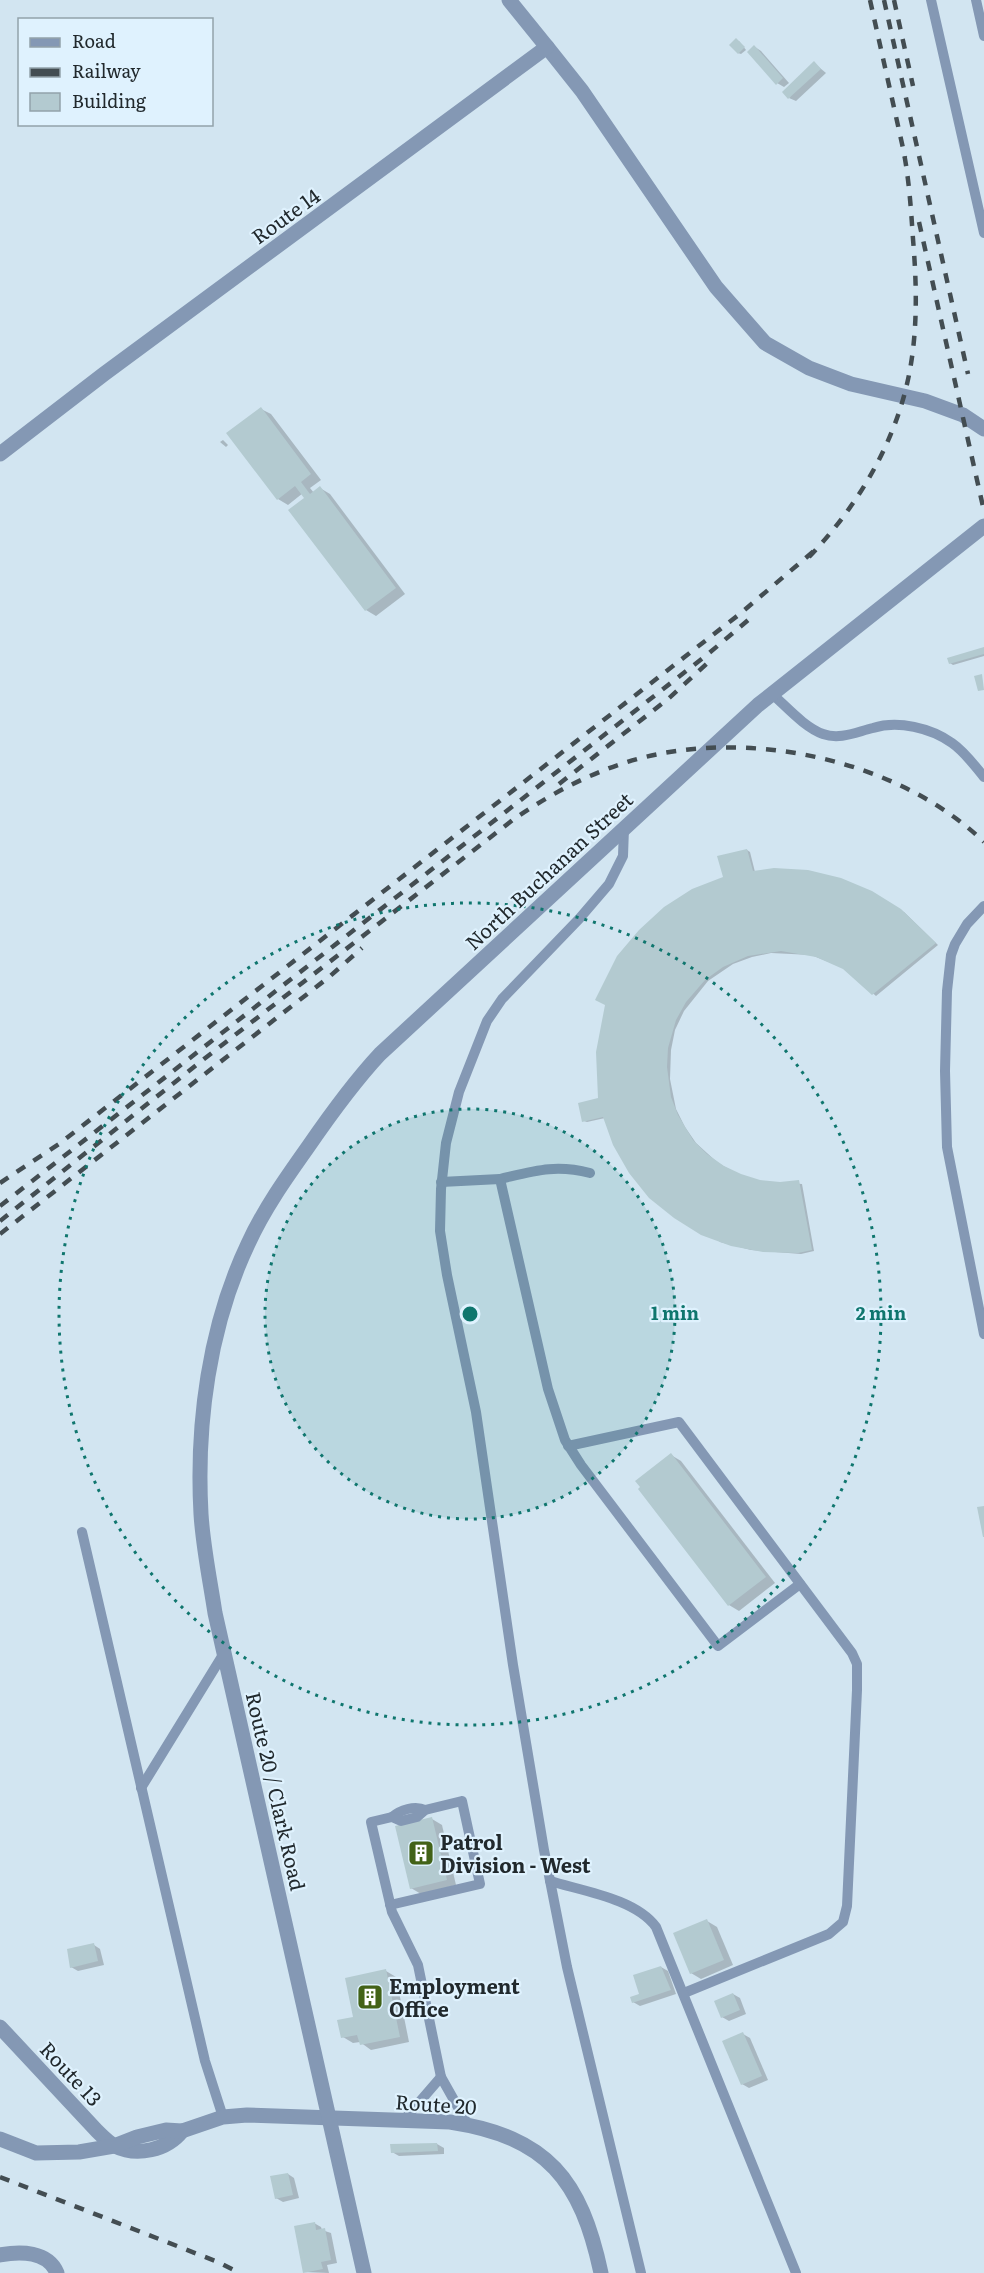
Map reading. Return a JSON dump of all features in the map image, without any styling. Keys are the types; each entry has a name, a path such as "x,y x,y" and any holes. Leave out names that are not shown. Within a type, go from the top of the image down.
{"street":[{"path":"509,0 582,91 716,287 765,343 809,368 841,380 924,401 963,415 984,429"},
{"name":"Route 14","path":"0,454 547,47"},
{"name":"North Buchanan Street","path":"222,1314 232,1281 262,1215 322,1127 365,1070 624,828 772,694 984,526"},
{"name":"Route 20 / Clark Road","path":"222,1314 213,1352 202,1433 201,1515 208,1567 224,1653 364,2273"},
{"name":"Route 13","path":"0,2028 114,2146"},
{"path":"0,2139 36,2153 51,2154 114,2146 130,2151 145,2151 170,2142 182,2131 223,2117 273,2115 330,2120"},
{"name":"Route 20","path":"330,2120 468,2125 482,2127 516,2140 540,2156 561,2175 570,2187 584,2211 602,2273"},
{"path":"0,2255 18,2251 39,2256 54,2267 57,2273"}],"lane":[{"path":"931,0 984,233"},
{"path":"976,0 984,36"},
{"path":"772,694 807,724 823,734 841,737 892,724 927,730 951,742 965,754 984,777"},
{"path":"624,828 623,856 609,884 579,920 502,999 487,1021 459,1092 446,1143 441,1182 440,1231 476,1412 534,1800 567,1967 641,2273"},
{"path":"984,906 967,924 954,944 951,955 947,991 945,1071 947,1147 984,1334"},
{"path":"441,1182 500,1179 547,1168 569,1168 590,1173"},
{"path":"500,1179 548,1389 568,1446 718,1646 800,1584"},
{"path":"568,1446 679,1422 852,1653 857,1664 845,1915 840,1927 830,1934 684,1993"},
{"path":"82,1532 205,2061 223,2117"},
{"path":"141,1788 224,1653"},
{"path":"390,1905 480,1884 462,1801 425,1809 417,1817 409,1819 398,1821 392,1818 371,1822 390,1905 418,1965 441,2077 468,2125"},
{"path":"550,1881 632,1906 647,1916 660,1935 796,2273"},
{"path":"403,2121 441,2077"}],"building":[{"path":"736,38 745,47 738,54 729,45"},
{"path":"754,45 783,78 776,85 747,52"},
{"path":"814,61 821,69 788,99 782,92"},
{"path":"261,407 311,474 301,482 310,494 320,486 396,588 365,611 288,510 304,498 295,486 277,500 226,433"},
{"path":"984,647 984,654 949,664 947,658"},
{"path":"982,674 984,690 978,691 974,676"},
{"path":"747,849 753,871 774,868 808,870 841,878 872,891 901,909 936,943 872,995 843,969 816,957 781,951 748,956 723,967 705,980 686,1002 676,1020 668,1048 667,1067 671,1097 678,1115 693,1140 724,1166 760,1180 780,1182 799,1180 812,1250 798,1253 763,1252 731,1246 701,1235 674,1218 649,1198 629,1173 613,1145 603,1117 582,1122 578,1103 598,1098 596,1052 605,1005 595,1000 617,956 639,930 664,907 692,889 723,877 717,856"},
{"path":"671,1453 766,1577 728,1606 638,1489 640,1487 635,1481"},
{"path":"984,1506 984,1537 983,1537 977,1507"},
{"name":"Patrol Division - West","path":"432,1817 447,1880 410,1889 395,1826"},
{"path":"707,1919 724,1960 690,1974 673,1933"},
{"path":"94,1943 98,1961 70,1968 67,1949"},
{"path":"661,1966 671,1990 632,2003 630,1997 639,1994 633,1975"},
{"name":"Employment Office","path":"386,1969 400,2037 360,2045 357,2035 341,2038 337,2020 353,2017 345,1978"},
{"path":"733,1993 740,2010 721,2018 714,2001"},
{"path":"743,2032 762,2076 741,2085 722,2041"},
{"path":"437,2143 438,2151 391,2153 390,2144"},
{"path":"288,2173 293,2195 275,2199 270,2176"},
{"path":"315,2222 316,2230 325,2228 331,2260 321,2262 323,2269 303,2273 294,2226"}],"railway":[{"path":"870,0 905,157"},
{"path":"884,0 968,374"},
{"path":"894,0 913,86"},
{"path":"809,557 842,519 870,477 892,432 907,384 915,330 916,294 911,205 903,148"},
{"path":"919,222 984,511"},
{"path":"0,1183 59,1144 741,613 815,550"},
{"path":"0,1206 708,654 753,616"},
{"path":"559,784 668,699 712,659"},
{"path":"0,1221 204,1059 514,819 568,786 612,767 672,752 719,748 768,749 816,757 863,770 908,789 948,813 984,842"},
{"path":"0,1234 329,977 362,948"},
{"path":"0,2177 218,2262 240,2273"}],"place":[{"name":"Patrol Division - West","path":"421,1853"},
{"name":"Employment Office","path":"370,1997"}]}
